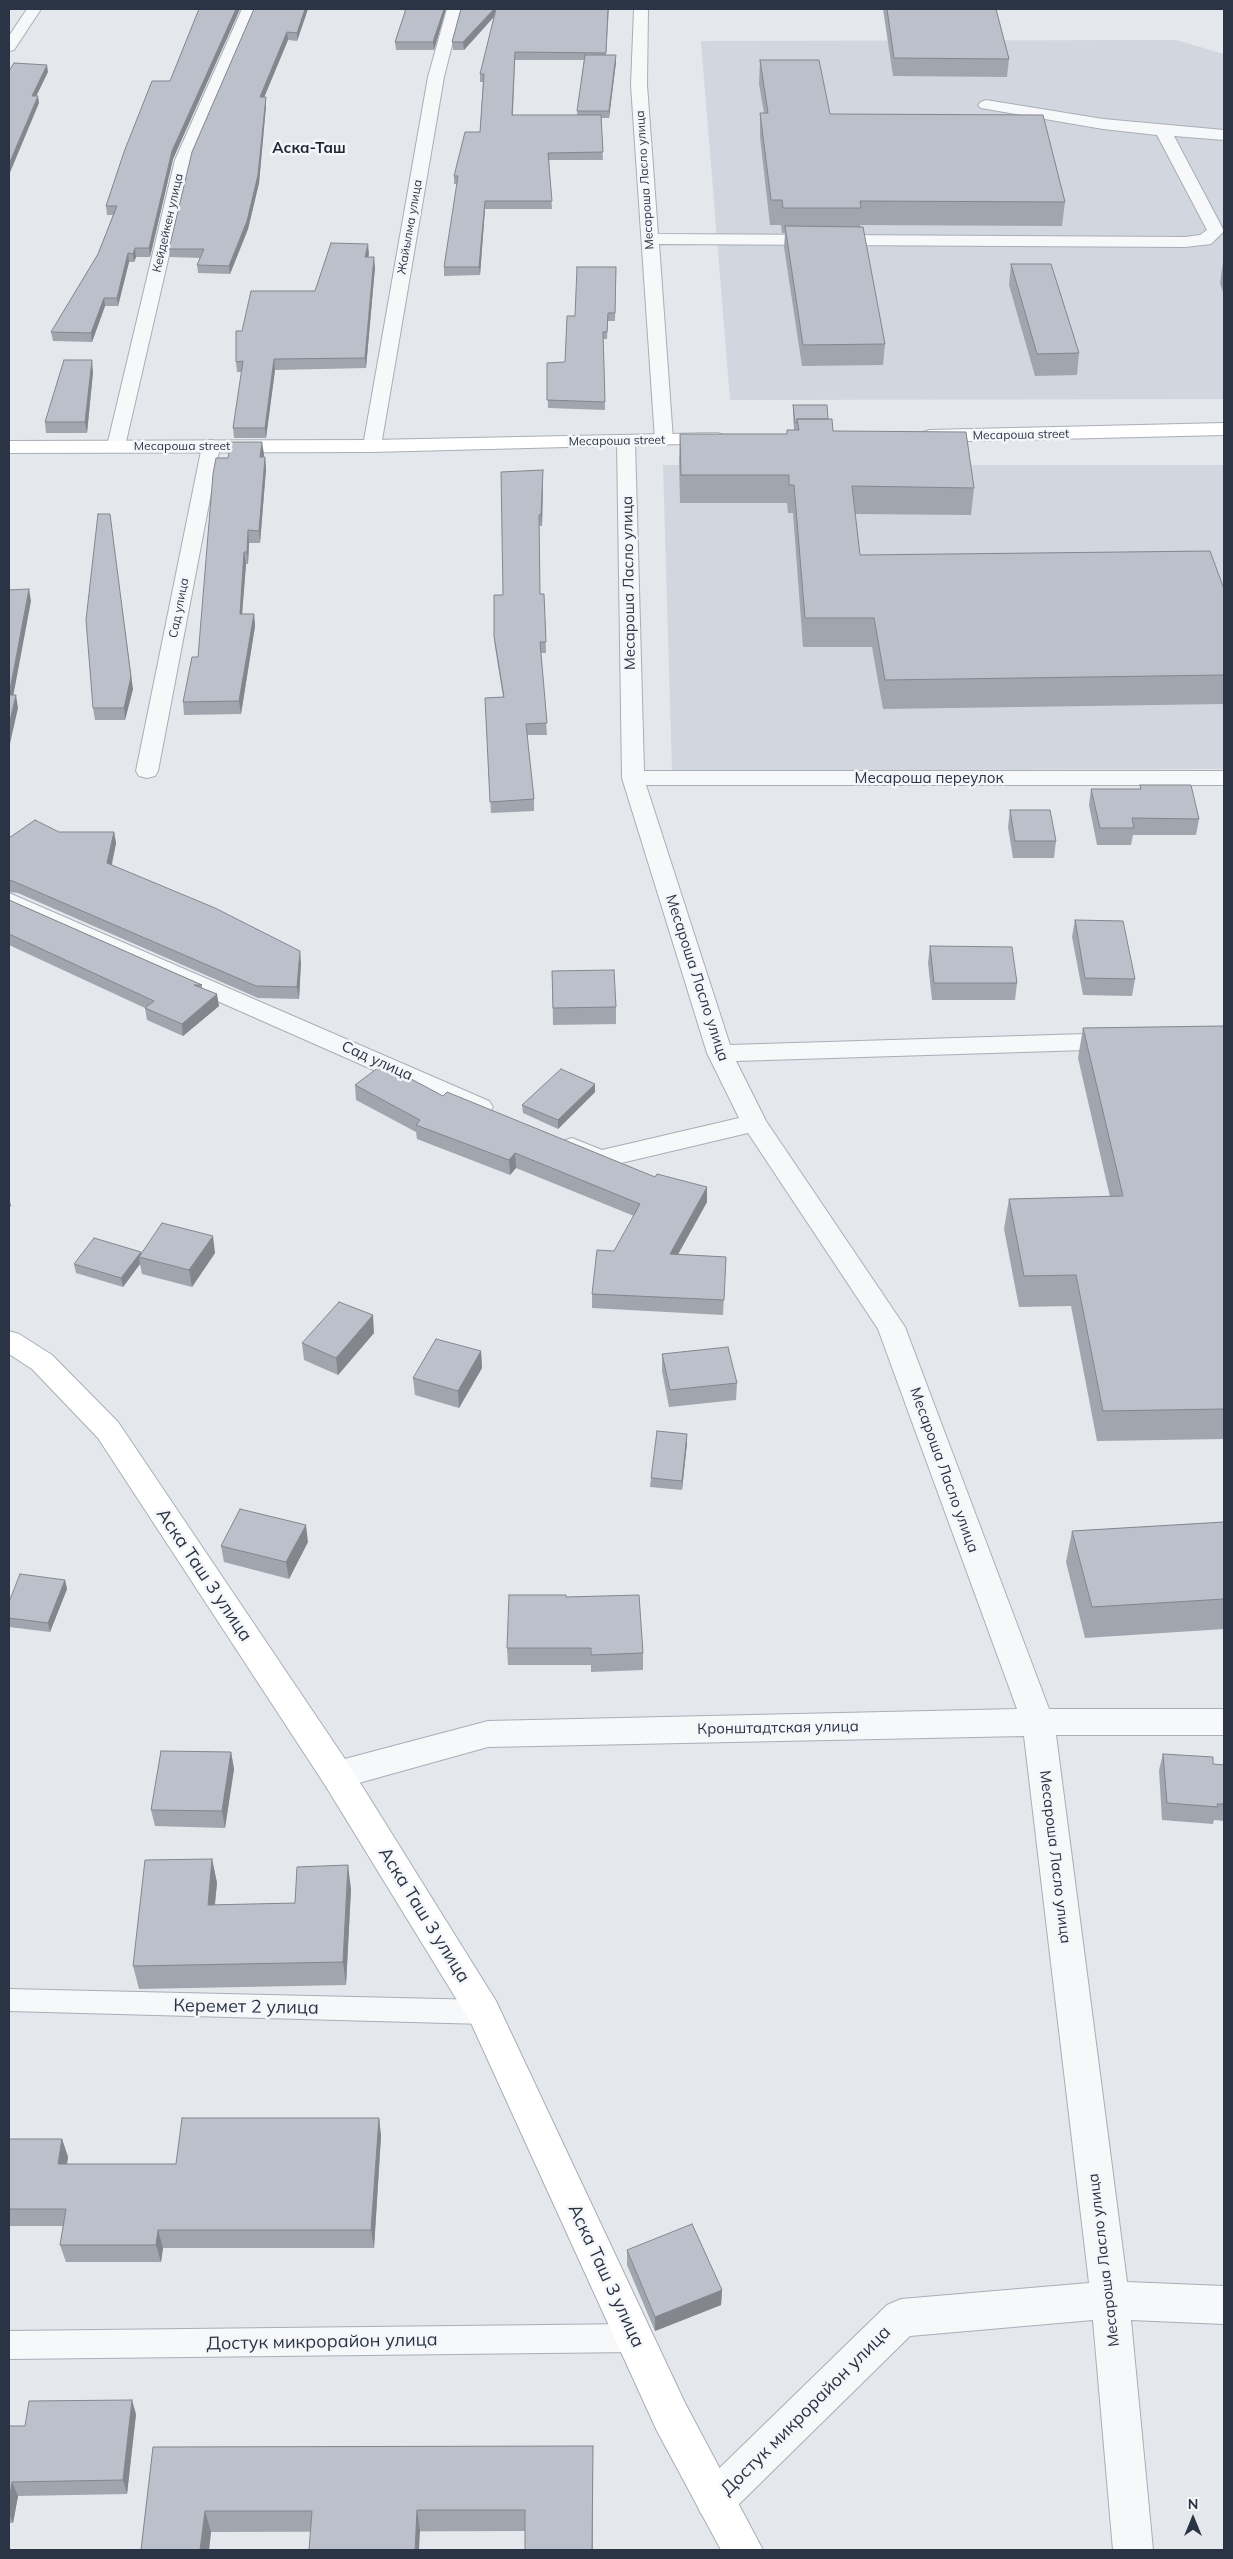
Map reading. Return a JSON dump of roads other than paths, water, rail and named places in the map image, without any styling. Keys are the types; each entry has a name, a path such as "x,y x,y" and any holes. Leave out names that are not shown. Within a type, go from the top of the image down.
{"street":[{"path":"9,47 34,9"},
{"name":"Кейдейкен улица","path":"116,446 183,160 249,9"},
{"name":"Жайылма улица","path":"372,446 436,77 454,9"},
{"name":"Месароша Ласло улица","path":"641,9 639,85 664,440"},
{"path":"986,105 1163,131 1224,135"},
{"path":"649,239 1186,242 1205,240 1216,231 1163,131"},
{"name":"Месароша street","path":"910,436 1157,433 1224,429"},
{"name":"Месароша street","path":"9,447 372,446 733,439"},
{"name":"Месароша Ласло улица","path":"626,441 634,778 720,1053 754,1123 891,1327 1038,1722 1110,2300 1133,2550"},
{"name":"Сад улица","path":"147,771 211,446"},
{"name":"Месароша переулок","path":"634,778 1224,778"},
{"name":"Сад улица","path":"9,900 500,1115"},
{"path":"720,1053 1145,1040"},
{"path":"554,1139 600,1159 754,1123"},
{"name":"Аска Таш 3 улица","path":"9,1341 42,1362 108,1430 338,1775 484,2012 671,2417 743,2550"},
{"name":"Кронштадтская улица","path":"338,1775 488,1734 1038,1722 1224,1722"},
{"name":"Достук микрорайон улица","path":"715,2500 901,2318 1110,2300 1224,2305"}],"lane":[{"name":"Керемет 2 улица","path":"9,2000 484,2012"},
{"name":"Достук микрорайон улица","path":"9,2345 635,2338"}],"district":[{"name":"Аска-Таш","path":"309,148"}]}
